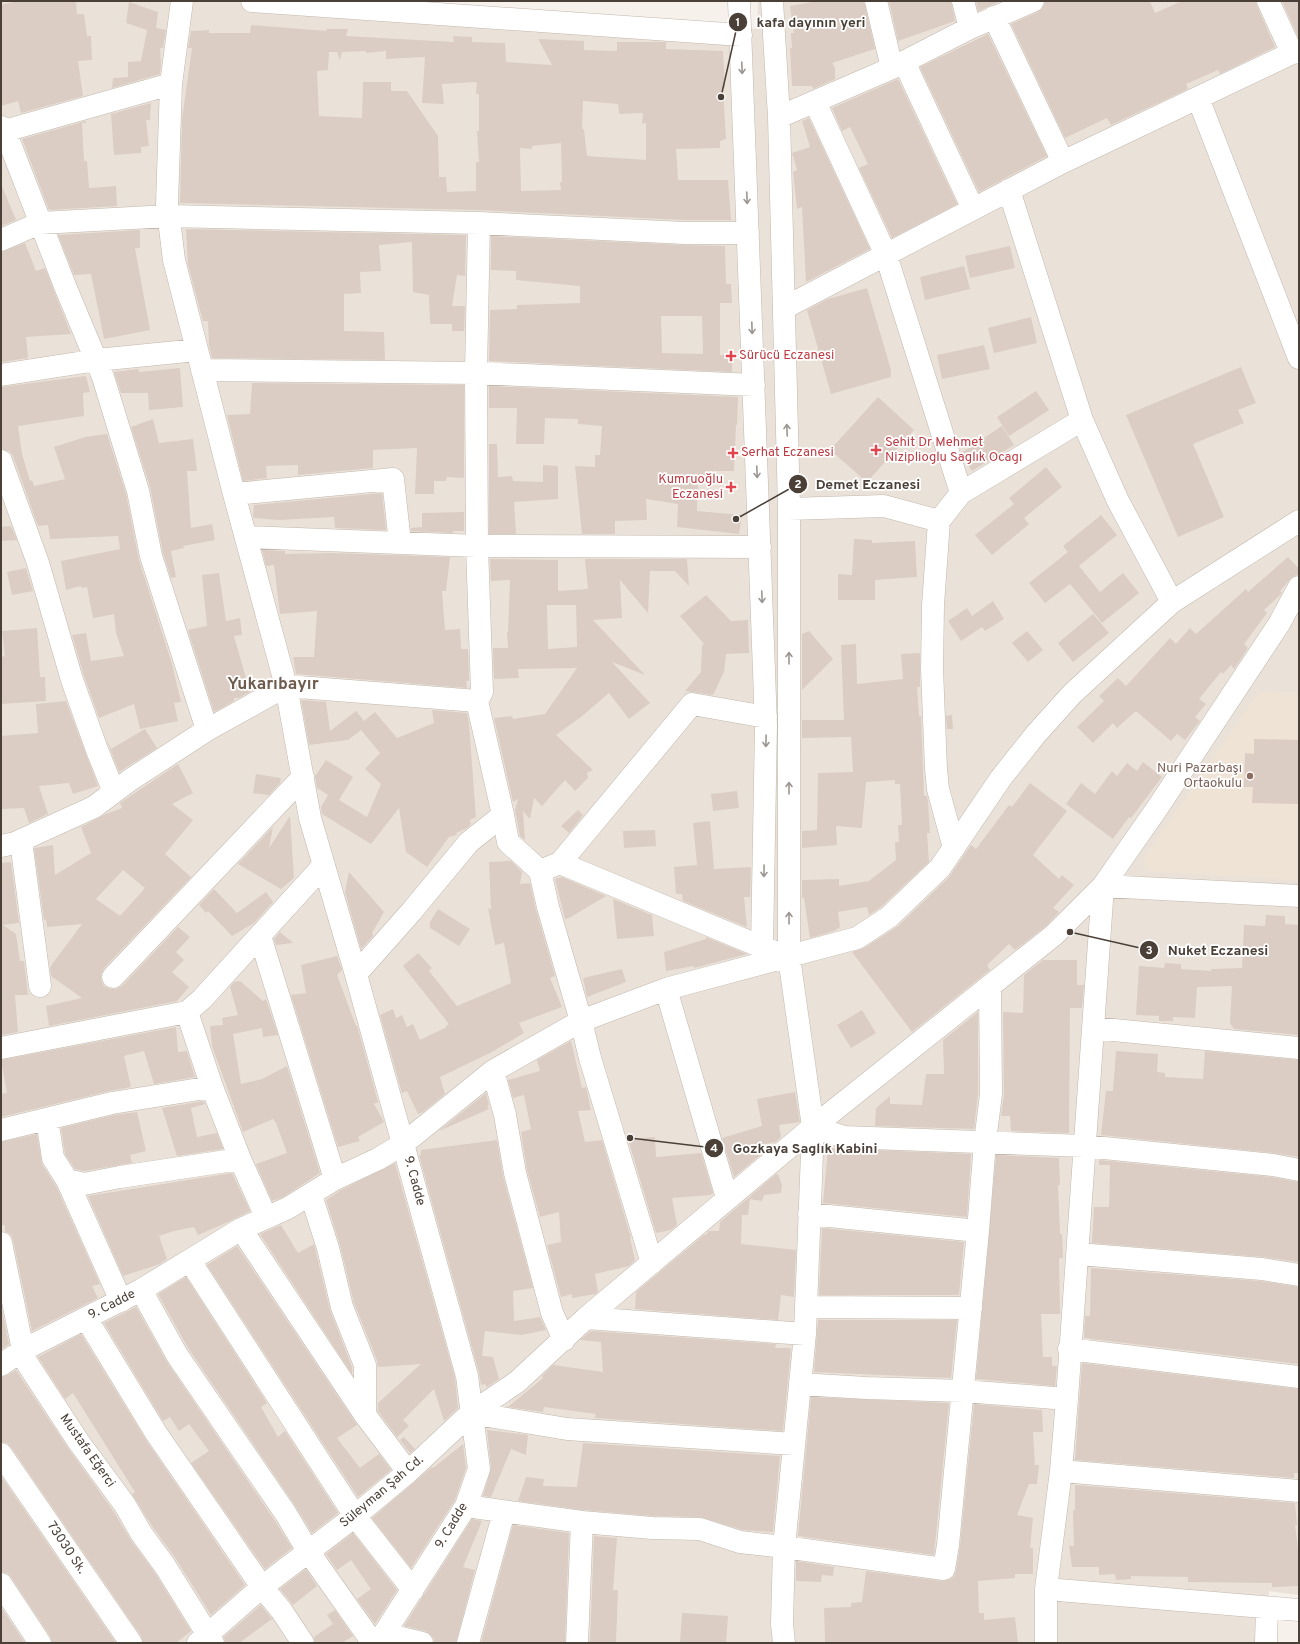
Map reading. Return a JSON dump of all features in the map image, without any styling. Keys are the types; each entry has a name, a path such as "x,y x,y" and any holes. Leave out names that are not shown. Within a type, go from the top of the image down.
{"street":[{"path":"182,1 171,84 167,204 174,260 234,494 286,686 310,818 356,974 403,1144 492,1071 581,1021 666,989 857,938 889,917 940,868 1002,778 1036,734 1072,694 1172,602 1299,521"},
{"path":"252,1 741,35"},
{"path":"740,1 766,717 762,947"},
{"path":"772,1 779,117 789,509 789,957 813,1127 805,1334 784,1547 782,1624 784,1643"},
{"path":"876,1 898,65 973,209"},
{"path":"963,1 970,28"},
{"path":"779,117 898,65 970,28 1033,1"},
{"path":"784,308 1063,162 1295,52 1268,1"},
{"path":"994,17 1063,162"},
{"path":"171,84 2,130 65,286 97,360 138,491 150,556 207,730"},
{"path":"1198,98 1299,358"},
{"path":"815,102 886,255 961,494"},
{"path":"1010,190 1082,420 1118,501 1172,602"},
{"path":"1,240 40,223 169,216 479,223 677,232 748,233"},
{"path":"479,223 476,373 477,546 482,692 477,701 508,842 540,871 548,908 652,1263"},
{"path":"1,375 97,360 200,360 754,385"},
{"path":"954,848 938,789 936,769 936,730 932,669 933,605 939,521 961,494 1082,420"},
{"path":"1,461 38,563 72,680 114,792"},
{"path":"234,494 393,479 400,543"},
{"path":"789,509 884,506 939,521"},
{"path":"246,537 477,546 760,547"},
{"name":"Süleyman Şah Cd.","path":"206,1640 262,1587 355,1516 408,1472 471,1413 517,1382 586,1318 727,1198 813,1127 1054,935 1103,886 1158,807 1279,624 1299,587"},
{"path":"40,986 11,843 94,807 207,730 286,686 477,701"},
{"path":"540,871 560,863 692,704 766,717"},
{"path":"113,978 303,777"},
{"path":"356,974 411,912 469,842 503,815"},
{"path":"560,863 789,957"},
{"path":"1,1048 187,1012 202,999 324,865"},
{"path":"1046,1643 1046,1589 1061,1471 1067,1399 1069,1349 1078,1254 1084,1146 1103,886 1299,896"},
{"path":"260,936 335,1179"},
{"path":"466,1506 582,1522 652,1528 700,1529 740,1542 944,1569 948,1545 971,1308 985,1142 991,1094 990,986"},
{"path":"666,989 727,1198"},
{"path":"187,1012 212,1087 240,1159 266,1217"},
{"path":"1093,1028 1299,1048"},
{"path":"492,1071 505,1115 515,1172 552,1313 564,1340"},
{"path":"1,1130 112,1103 212,1087"},
{"path":"47,1119 53,1158 67,1180 121,1301"},
{"path":"813,1127 844,1137 1084,1146 1274,1165 1299,1170"},
{"name":"9. Cadde","path":"1,1365 23,1350 142,1290 241,1229 288,1208 335,1179 403,1144 467,1376 479,1470 466,1506 413,1590 379,1640"},
{"path":"67,1180 84,1184 120,1177 240,1159"},
{"path":"311,1195 328,1248 342,1307 365,1365 366,1415"},
{"path":"809,1214 978,1231"},
{"path":"241,1229 366,1415 408,1472"},
{"name":"Mustafa Eğerci","path":"1,1243 25,1360 78,1441 125,1505 140,1533 165,1566 206,1640"},
{"path":"1078,1254 1262,1269 1299,1275"},
{"path":"190,1261 355,1516 413,1590"},
{"path":"142,1290 177,1355 282,1507 308,1551 379,1640 422,1643"},
{"path":"806,1307 971,1308"},
{"path":"86,1318 156,1432 262,1587 281,1610 304,1643"},
{"path":"586,1318 805,1334"},
{"path":"1069,1349 1299,1377"},
{"path":"800,1384 963,1391 1067,1399"},
{"path":"471,1413 567,1429 794,1444"},
{"name":"73030 Sk.","path":"1,1454 131,1643"},
{"path":"1061,1471 1299,1491"},
{"path":"468,1643 504,1512"},
{"path":"577,1643 582,1522"},
{"path":"1,1584 40,1643"},
{"path":"1046,1589 1299,1610"},
{"path":"1266,1643 1267,1608"}],"shaded area":[{"path":"1,1 223,1 757,29 758,1 1299,1 1299,1595 1269,1591 1267,1643 1,1643"},
{"name":"Nuri Pazarbaşı Ortaokulu","path":"1259,692 1299,693 1299,880 1146,871 1143,859"}],"building":[{"path":"18,1 76,1 77,14 84,14 87,36 91,36 92,60 78,61 83,96 21,113 18,101 1,106 1,5"},
{"path":"818,1 864,1 875,49 832,63 835,68 835,79 813,89 812,86 792,86 790,48 792,48 791,33 794,33 790,6"},
{"path":"889,1 951,1 955,21 898,41"},
{"path":"976,1 1001,1 978,11"},
{"path":"1045,1 1150,1 1155,13 1182,1 1256,1 1275,47 1220,74 1218,70 1186,84 1188,89 1111,125 1107,118 1065,138 1011,24 1038,12 1043,8"},
{"path":"1282,1 1299,1 1299,37 1298,37"},
{"path":"129,2 158,12 156,28 166,30 163,48 160,48 160,74 112,88 113,78 128,77 128,62 141,61 147,30 126,23"},
{"path":"251,25 327,31 326,29 348,29 346,36 454,42 453,36 472,37 472,42 505,43 506,62 552,65 538,39 584,41 584,50 617,51 617,42 666,42 666,49 723,51 725,88 723,88 726,139 720,141 720,148 676,149 678,180 728,180 731,220 685,220 479,210 180,203 182,119 192,48 188,48 191,31 209,30 209,33 250,33","holes":["366,51 366,53 386,51 386,59 425,57 422,103 444,104 442,84 477,82 476,94 479,94 479,131 477,131 479,162 476,162 476,191 447,192 446,177 439,177 438,136 407,91 391,91 391,82 363,82 362,118 319,116 317,71 328,70 329,52 337,52 340,60 342,52","583,101 618,104 619,114 643,113 642,124 646,123 646,160 587,156 584,130 582,128","561,143 561,190 521,191 520,148 532,149 532,146"]},
{"path":"988,34 1047,156 979,192 920,67"},
{"path":"898,79 957,204 892,238 859,168 868,164 850,127 842,131 832,108"},
{"path":"151,103 150,120 146,120 149,146 141,147 141,153 114,155 111,114"},
{"path":"809,118 870,249 806,282 802,207 797,209 793,172 797,170 792,153 810,147 802,121"},
{"path":"86,121 86,123 82,123 84,161 87,161 89,188 116,186 117,206 49,210 22,139"},
{"path":"1,184 16,220 1,226"},
{"path":"186,229 466,235 465,276 457,275 452,306 465,306 464,331 452,331 452,324 430,324 429,295 413,292 412,242 379,245 381,271 360,272 361,293 344,294 344,331 384,332 385,360 212,358 209,346 208,321 203,321 188,265"},
{"path":"140,230 140,248 135,248 150,330 104,339 91,274 74,275 58,235"},
{"path":"491,236 725,246 726,284 731,284 732,303 720,303 720,355 732,355 732,372 489,361 490,310 517,309 517,305 580,303 580,286 516,280 516,271 491,270","holes":["661,316 702,316 703,354 662,353"]},
{"path":"25,243 36,271 45,268 71,334 26,337 28,358 1,362 1,252"},
{"path":"1010,246 1015,268 970,278 965,256"},
{"path":"964,266 970,289 925,300 920,277"},
{"path":"867,288 891,370 891,377 831,394 807,310 828,299"},
{"path":"1031,317 1037,343 994,353 988,328"},
{"path":"984,345 990,369 942,379 937,355"},
{"path":"1241,367 1256,403 1238,410 1244,423 1193,444 1224,517 1178,537 1126,415"},
{"path":"180,368 183,407 149,410 148,393 121,393 114,372 138,369 139,372"},
{"path":"86,376 90,392 83,393 84,416 18,426 22,454 30,481 32,480 34,486 65,479 54,447 85,437 107,434 126,494 139,560 172,664 181,702 174,703 178,721 140,729 134,704 99,718 84,676 72,635 86,633 91,661 124,656 116,633 114,614 93,618 87,587 81,588 81,586 66,590 61,561 120,549 118,536 50,539 48,525 38,526 13,456 9,451 1,449 1,387"},
{"path":"252,383 464,385 464,478 447,477 446,481 434,481 434,494 415,494 417,448 373,450 373,468 298,475 298,465 266,466 267,478 243,481 227,415 250,414"},
{"path":"489,386 738,397 734,471 711,471 709,482 698,480 697,511 742,515 739,534 677,527 678,504 646,499 647,520 615,521 615,534 582,534 575,466 595,467 595,455 600,455 602,426 578,424 578,419 545,418 544,444 516,444 517,408 489,408"},
{"path":"1036,391 1049,410 1009,436 997,417"},
{"path":"878,397 914,430 867,482 830,450"},
{"path":"153,419 159,443 193,439 197,471 187,471 191,528 212,524 215,540 183,546 184,548 171,551 176,577 171,578 163,553 150,487 131,427"},
{"path":"1002,426 1014,445 972,471 961,453"},
{"path":"489,444 497,444 498,477 512,476 513,481 543,482 543,465 558,466 558,499 514,502 516,534 489,534"},
{"path":"1046,467 1062,487 1024,518 1029,524 992,555 975,535 1014,504 1009,498"},
{"path":"382,493 386,530 335,528 334,517 278,520 253,517 254,505"},
{"path":"464,512 464,531 453,531 453,533 411,531 411,528 422,527 422,513"},
{"path":"1101,515 1117,535 1079,566 1100,592 1123,573 1139,593 1102,623 1070,584 1045,603 1029,583 1068,552 1063,546"},
{"path":"11,526 17,540 1,541 1,527"},
{"path":"854,539 872,540 872,543 915,541 917,577 875,580 875,600 838,600 838,574 852,575"},
{"path":"262,550 285,551 285,554 333,553 450,557 446,591 442,591 445,630 460,629 461,649 468,649 469,681 466,681 467,688 296,674 293,657 314,657 317,611 280,614 274,565 266,566"},
{"path":"1288,557 1299,569 1299,574 1292,577 1280,591 1282,593 1264,610 1267,613 1244,644 1248,648 1234,669 1231,665 1223,674 1221,672 1199,699 1206,704 1195,717 1200,721 1185,740 1177,734 1171,741 1136,711 1117,728 1113,723 1093,743 1077,727 1104,701 1099,696 1118,678 1126,686 1170,638 1176,644 1190,628 1196,634 1246,589 1248,592"},
{"path":"490,559 558,560 558,591 588,589 585,559 687,559 689,586 675,571 650,571 648,613 620,580 622,618 593,620 645,675 612,662 650,703 629,719 609,693 581,717 556,735 593,770 587,773 588,778 575,791 565,780 542,806 534,798 530,819 523,811 525,840 520,836 515,810 518,799 513,802 494,718 512,716 513,719 545,714 577,668 518,669 519,678 494,679 493,648 508,648 507,632 510,580 491,581","holes":["547,605 576,605 577,647 548,649"]},
{"path":"26,568 33,591 12,595 7,572"},
{"path":"219,573 226,621 240,618 242,635 234,636 250,692 239,698 234,698 234,701 214,712 188,630 207,626 202,575"},
{"path":"706,595 731,621 748,620 749,653 726,654 724,672 713,695 685,691 701,672 702,646 704,644 680,616"},
{"path":"993,601 1004,619 985,631 982,627 961,641 948,621 967,608 972,616"},
{"path":"1093,614 1109,633 1073,662 1058,643"},
{"path":"37,628 40,677 45,677 46,701 1,704 1,657 5,656 2,631"},
{"path":"809,631 833,659 802,690 802,634"},
{"path":"1027,631 1043,650 1028,662 1012,643"},
{"path":"856,644 857,684 903,679 901,654 920,653 920,687 917,687 919,716 921,716 924,796 927,796 928,802 930,833 927,833 929,862 881,907 869,915 867,907 838,912 840,927 834,931 810,938 804,898 802,898 802,880 839,879 839,886 869,881 896,860 895,842 899,842 898,825 902,825 900,784 895,784 895,780 866,782 862,828 836,826 837,845 802,848 802,831 817,830 818,773 853,772 851,737 802,738 802,720 844,720 841,645"},
{"path":"301,700 326,702 330,731 356,711 364,721 375,712 397,738 434,723 432,710 467,713 476,817 470,820 471,824 467,828 456,833 457,835 449,837 427,867 406,852 399,808 371,844 322,814 321,807 328,795 317,788 315,776 326,760 353,777 339,800 367,817 381,784 365,769 380,753 361,730 348,740 309,745"},
{"path":"66,701 98,786 73,794 69,783 39,786 48,814 29,823 24,808 1,809 1,736 38,733 36,704"},
{"path":"952,715 953,729 947,729 946,716"},
{"path":"145,729 157,748 119,772 104,733 111,749"},
{"path":"1254,739 1299,740 1299,804 1252,803 1253,787 1244,787 1245,753 1254,754"},
{"path":"1143,762 1162,777 1113,839 1066,804 1081,783 1095,794 1112,771 1117,776 1127,763 1137,771"},
{"path":"178,764 193,793 172,804 193,820 165,854 191,877 104,968 101,974 101,980 104,986 110,989 116,989 122,986 178,927 190,937 176,952 184,960 172,972 189,987 177,1001 49,1026 46,1006 82,998 51,976 50,967 82,924 47,927 46,920 44,920 34,848 53,845 55,875 91,853 81,827 106,814 122,808 120,803","holes":["123,870 145,888 120,916 96,899"]},
{"path":"256,774 281,778 280,783 269,795 253,793"},
{"path":"1030,783 1067,811 1033,855 1059,879 1062,875 1074,885 1053,908 1059,912 1046,926 1015,950 1009,944 987,965 990,970 912,1032 852,952 864,948 898,926 949,877 971,845 976,849 1009,805 1012,807"},
{"path":"737,791 739,808 713,811 711,794"},
{"path":"578,810 583,815 569,833 561,826"},
{"path":"290,816 294,878 281,889 238,864 273,827 269,848"},
{"path":"710,821 714,869 751,867 750,897 744,897 747,927 683,901 682,894 676,894 674,867 697,865 693,823"},
{"path":"655,830 656,846 624,848 623,831"},
{"path":"511,861 522,872 520,884 530,883 536,910 555,976 550,978 562,1007 519,1023 524,1033 490,1053 440,1077 445,1094 423,1112 418,1114 407,1091 402,1093 380,1015 393,1009 396,1018 402,1015 407,1027 413,1024 420,1040 447,1027 446,1026 449,1024 403,966 418,953 432,968 429,971 457,1006 511,983 504,943 495,945 488,908 491,910 489,862"},
{"path":"11,862 19,923 3,925 16,934 20,961 24,961 28,995 15,995 18,1032 1,1035 1,863"},
{"path":"349,872 384,912 372,933 373,936 361,949 345,892"},
{"path":"562,877 606,896 565,919 555,879"},
{"path":"214,889 237,913 266,892 273,902 254,923 232,936 208,911 206,913 199,905"},
{"path":"613,899 652,915 654,936 617,939"},
{"path":"438,909 470,929 459,946 430,928 430,922"},
{"path":"1266,915 1285,916 1285,924 1299,925 1299,1035 1234,1029 1230,1023 1232,986 1197,987 1195,1018 1173,1017 1173,1021 1159,1021 1159,1016 1136,1015 1139,966 1164,968 1165,963 1181,964 1181,969 1211,971 1211,969 1242,968 1244,925 1265,926"},
{"path":"280,932 293,943 276,945 274,939"},
{"path":"706,937 747,954 694,968 694,966 666,971 664,952 706,939"},
{"path":"337,956 342,970 337,975 356,1026 357,1025 378,1102 374,1104 384,1122 358,1137 360,1141 338,1147 291,995 306,993 301,965"},
{"path":"1043,960 1077,960 1077,985 1084,985 1082,1008 1070,1008 1069,1133 1011,1131 1010,1116 1001,1116 1004,1094 1003,1012 1023,1013 1024,975"},
{"path":"622,969 626,982 587,997 583,978"},
{"path":"240,981 263,1001 266,999 278,1035 263,1037 262,1028 233,1034 241,1084 262,1079 287,1066 320,1173 283,1197 272,1201 256,1164 287,1153 276,1123 273,1119 243,1132 212,1046 210,1026 223,1025 222,1018 238,1015 230,987 234,982"},
{"path":"862,1010 876,1033 851,1048 837,1025"},
{"path":"978,1012 978,1093 974,1129 875,1126 876,1108 890,1096 890,1104 922,1105 926,1074 944,1074 943,1040"},
{"path":"176,1027 178,1052 187,1051 195,1077 154,1084 144,1051 124,1056 131,1087 1,1117 1,1094 7,1093 1,1060"},
{"path":"571,1041 582,1088 586,1087 591,1110 578,1111 585,1142 602,1140 631,1238 635,1260 629,1266 595,1274 598,1292 595,1294 572,1298 572,1294 561,1297 547,1245 561,1242 559,1212 540,1217 527,1170 521,1132 531,1129 524,1095 513,1098 508,1080 540,1071 537,1060"},
{"path":"1116,1051 1158,1054 1157,1072 1165,1073 1165,1077 1203,1079 1205,1051 1299,1060 1299,1157 1274,1153 1101,1135 1106,1091 1113,1091"},
{"path":"795,1092 800,1122 779,1125 781,1137 776,1142 760,1145 764,1152 734,1177 722,1138 762,1126 757,1099"},
{"path":"486,1093 489,1105 487,1106 489,1109 439,1131"},
{"path":"204,1101 205,1104 191,1108 197,1137 217,1133 223,1149 177,1156 162,1108"},
{"path":"137,1112 146,1151 130,1155 132,1163 84,1171 75,1169 65,1154 61,1128 114,1115"},
{"path":"37,1134 42,1164 56,1186 100,1284 92,1286 98,1298 32,1331 13,1240 11,1235 5,1231 5,1225 2,1225 1,1142"},
{"path":"655,1137 656,1157 701,1153 713,1193 710,1195 672,1198 677,1225 671,1230 656,1233 628,1139"},
{"path":"497,1140 503,1176 533,1288 513,1291 514,1321 540,1317 546,1330 522,1335 485,1331 482,1356 493,1357 499,1379 487,1387 485,1384 481,1385 419,1155 421,1155 421,1150"},
{"path":"828,1148 971,1154 967,1217 823,1203"},
{"path":"996,1155 1059,1158 1060,1185 1058,1185 1060,1234 1062,1234 1063,1258 1059,1258 1060,1314 1041,1314 1043,1357 1052,1357 1052,1366 1057,1366 1055,1386 976,1379"},
{"path":"1099,1160 1271,1177 1299,1182 1299,1262 1263,1257 1092,1243 1094,1207 1109,1207 1110,1165 1099,1165"},
{"path":"395,1163 455,1378 458,1408 444,1421 434,1389 403,1420 409,1426 397,1437 378,1411 378,1403 421,1364 378,1367 377,1360 354,1303 340,1245 326,1200 341,1190"},
{"path":"232,1173 250,1211 198,1235 194,1227 159,1236 167,1259 160,1264 123,1276 88,1196"},
{"path":"778,1174 782,1185 781,1193 764,1195 762,1201 750,1199 748,1215 742,1215 741,1244 796,1250 794,1297 781,1295 778,1320 635,1309 636,1292 709,1231 719,1231 720,1222"},
{"path":"281,1225 298,1253 314,1244 330,1310 352,1367 352,1374 260,1234"},
{"path":"822,1228 964,1242 959,1295 819,1295"},
{"path":"237,1246 357,1425 337,1438 360,1468 379,1454 391,1470 358,1497 207,1265"},
{"path":"1091,1268 1260,1281 1299,1287 1299,1364 1084,1338 1085,1316 1090,1316"},
{"path":"186,1277 267,1403 261,1407 278,1437 285,1431 338,1513 312,1533 188,1348 158,1294"},
{"path":"1,1305 9,1344 1,1350"},
{"path":"136,1307 167,1362 292,1548 265,1569 191,1463 209,1451 189,1424 179,1431 170,1417 163,1421 104,1323"},
{"path":"818,1320 957,1320 951,1378 814,1372"},
{"path":"591,1331 776,1344 775,1348 791,1348 783,1431 595,1418 596,1414 544,1407 543,1412 508,1407 543,1378 542,1376 553,1365 603,1372 601,1342 580,1340"},
{"path":"81,1334 146,1440 245,1585 211,1615 176,1559 152,1526 132,1494 135,1492 73,1393 65,1399 38,1357"},
{"path":"1082,1363 1299,1389 1299,1473 1294,1473 1294,1478 1075,1460"},
{"path":"16,1370 68,1448 114,1512 130,1539 155,1573 191,1631 176,1643 143,1643 141,1636 11,1447 7,1443 1,1442 1,1377"},
{"path":"811,1397 949,1403 934,1555 798,1536"},
{"path":"974,1404 1042,1410 1043,1432 1033,1432 1035,1465 1039,1465 1037,1484 1029,1484 1017,1515 1033,1518 1030,1548 1033,1548 1033,1574 1015,1574 1015,1578 978,1581 979,1613 984,1613 984,1620 1015,1617 1018,1643 825,1642 824,1608 851,1607 851,1603 862,1602 866,1571 942,1581 949,1580 954,1577 960,1546"},
{"path":"487,1430 528,1435 526,1455 511,1449 491,1497 483,1496 491,1468"},
{"path":"404,1437 415,1449 410,1453 400,1440"},
{"path":"583,1443 780,1456 773,1532 743,1530 700,1517 653,1516 583,1510 518,1501 526,1477 544,1479 543,1486 577,1487"},
{"path":"463,1444 466,1468 455,1500 411,1568 372,1518 432,1467 433,1468"},
{"path":"1,1476 116,1643 52,1643 50,1636 11,1577 7,1573 1,1572"},
{"path":"1075,1485 1295,1503 1297,1525 1295,1525 1299,1556 1299,1586 1272,1587 1272,1583 1188,1582 1188,1577 1131,1576 1131,1579 1116,1580 1115,1574 1099,1575 1099,1567 1072,1567 1069,1546 1074,1546 1073,1510 1075,1510"},
{"path":"472,1519 482,1521 463,1567 475,1570 456,1643 434,1643 434,1639 425,1631 404,1626"},
{"path":"513,1525 569,1533 565,1643 481,1643"},
{"path":"353,1533 397,1590 375,1624 357,1599 371,1589 351,1560 337,1570 326,1554"},
{"path":"594,1536 617,1538 613,1590 618,1590 616,1643 590,1643"},
{"path":"796,1561 834,1567 833,1576 822,1575 821,1582 796,1581"},
{"path":"306,1569 317,1586 293,1605 280,1589"},
{"path":"261,1605 272,1619 239,1643 225,1643 224,1637"},
{"path":"1,1607 25,1643 1,1643"},
{"path":"335,1610 353,1636 342,1643 315,1643 314,1637 333,1624 327,1615"},
{"path":"682,1613 728,1616 726,1643 680,1643"}],"place":[{"name":"kafa dayının yeri","path":"721,97"},
{"name":"Sürücü Eczanesi","path":"731,356"},
{"name":"Sehit Dr Mehmet Niziplioglu Saglık Ocagı","path":"876,450"},
{"name":"Serhat Eczanesi","path":"733,453"},
{"name":"Kumruoğlu Eczanesi","path":"731,487"},
{"name":"Demet Eczanesi","path":"736,519"},
{"name":"Nuri Pazarbaşı Ortaokulu","path":"1250,776"},
{"name":"Nuket Eczanesi","path":"1070,932"},
{"name":"Gozkaya Saglık Kabini","path":"630,1138"}],"district":[{"name":"Yukarıbayır","path":"273,685"}]}
